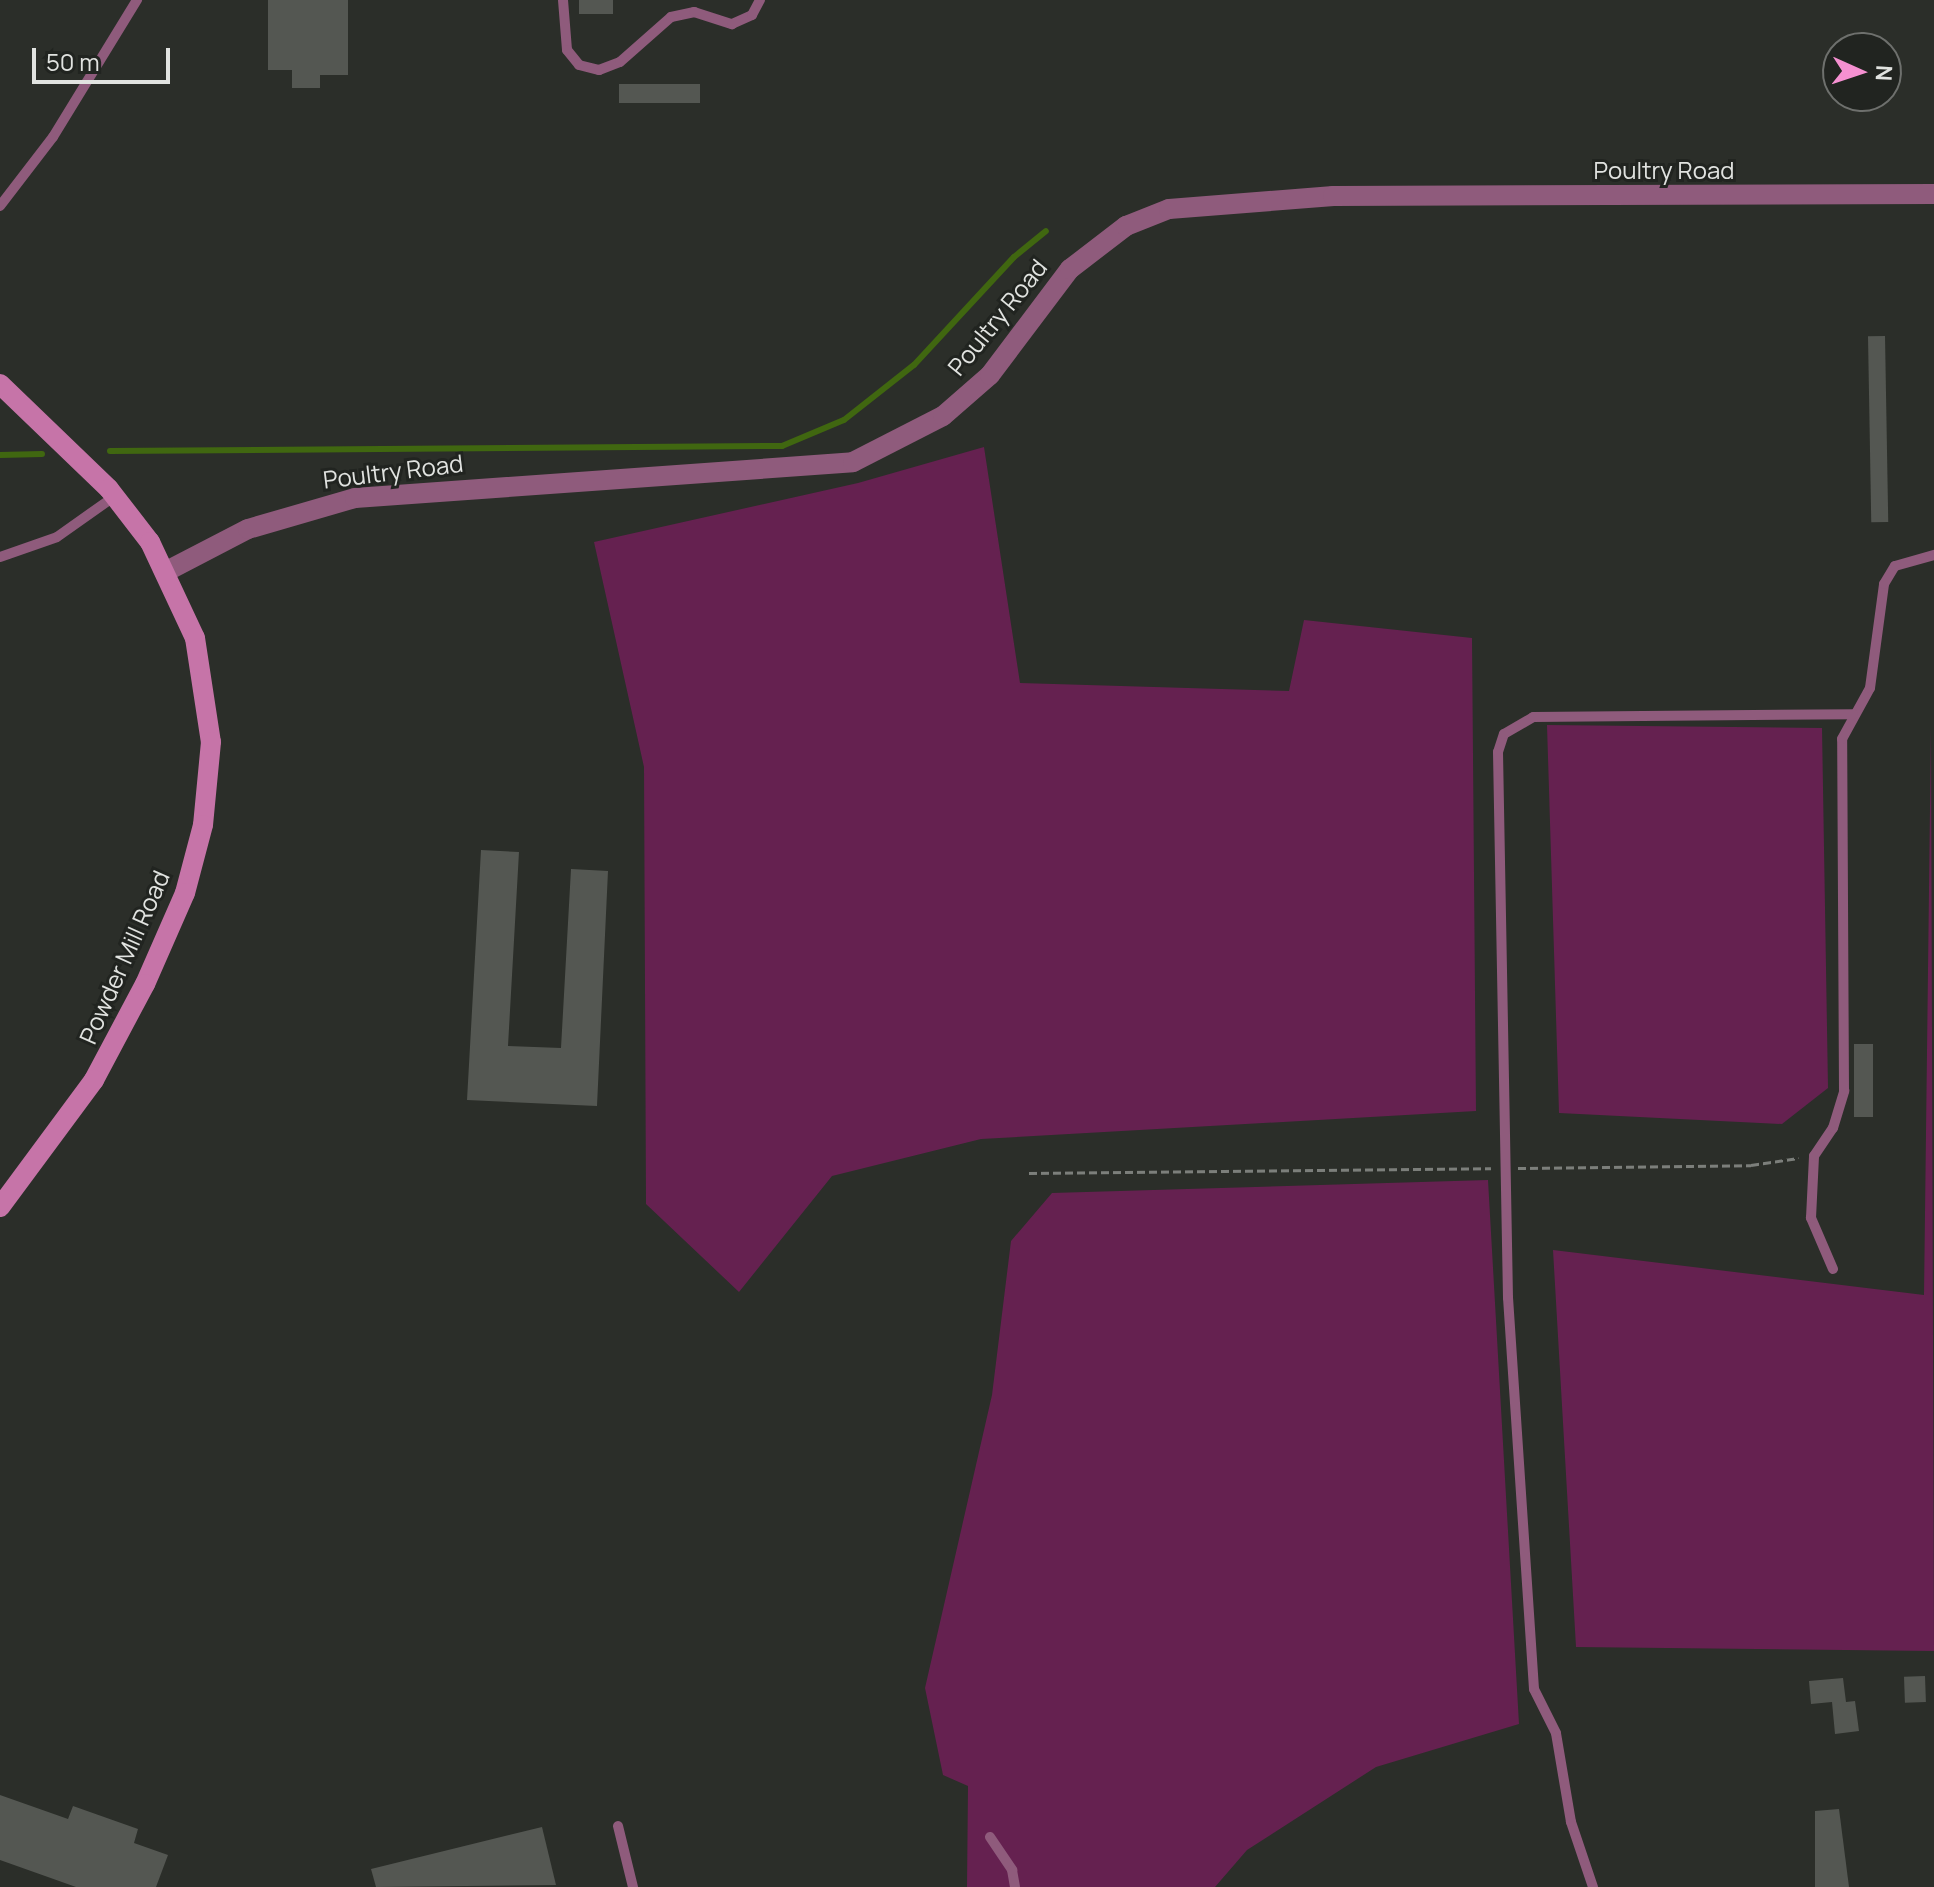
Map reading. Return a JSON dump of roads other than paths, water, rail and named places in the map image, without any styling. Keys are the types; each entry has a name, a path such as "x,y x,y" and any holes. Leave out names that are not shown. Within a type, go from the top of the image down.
{"main road":[{"name":"Powder Mill Road","path":"0,384 115,496 165,572 195,638 209,713 207,795 185,893 112,1049 66,1123 0,1207"}],"street":[{"name":"Poultry Road","path":"165,572 248,529 355,498 797,470 871,456 943,416 990,375 1070,269 1126,226 1169,209 1333,196 1934,194"}],"lane":[{"path":"0,206 53,137 137,0"},
{"path":"563,0 567,50 579,65 599,70 620,62 681,13 732,24 752,15 760,0"},
{"path":"0,557 57,537 115,496"},
{"path":"1833,1269 1811,1218 1814,1156 1833,1128 1844,1091 1846,848 1840,762 1853,714 1870,688 1884,584 1895,566 1934,555"},
{"path":"1593,1887 1571,1822 1556,1733 1534,1689 1508,1298 1508,1168 1495,812 1504,734 1533,717 1853,714"},
{"path":"618,1826 633,1887"},
{"path":"990,1837 1012,1870 1015,1887"}],"waterway":[{"path":"110,451 782,446 844,420 914,365 1014,257 1046,231"},
{"path":"0,455 42,454"}]}
